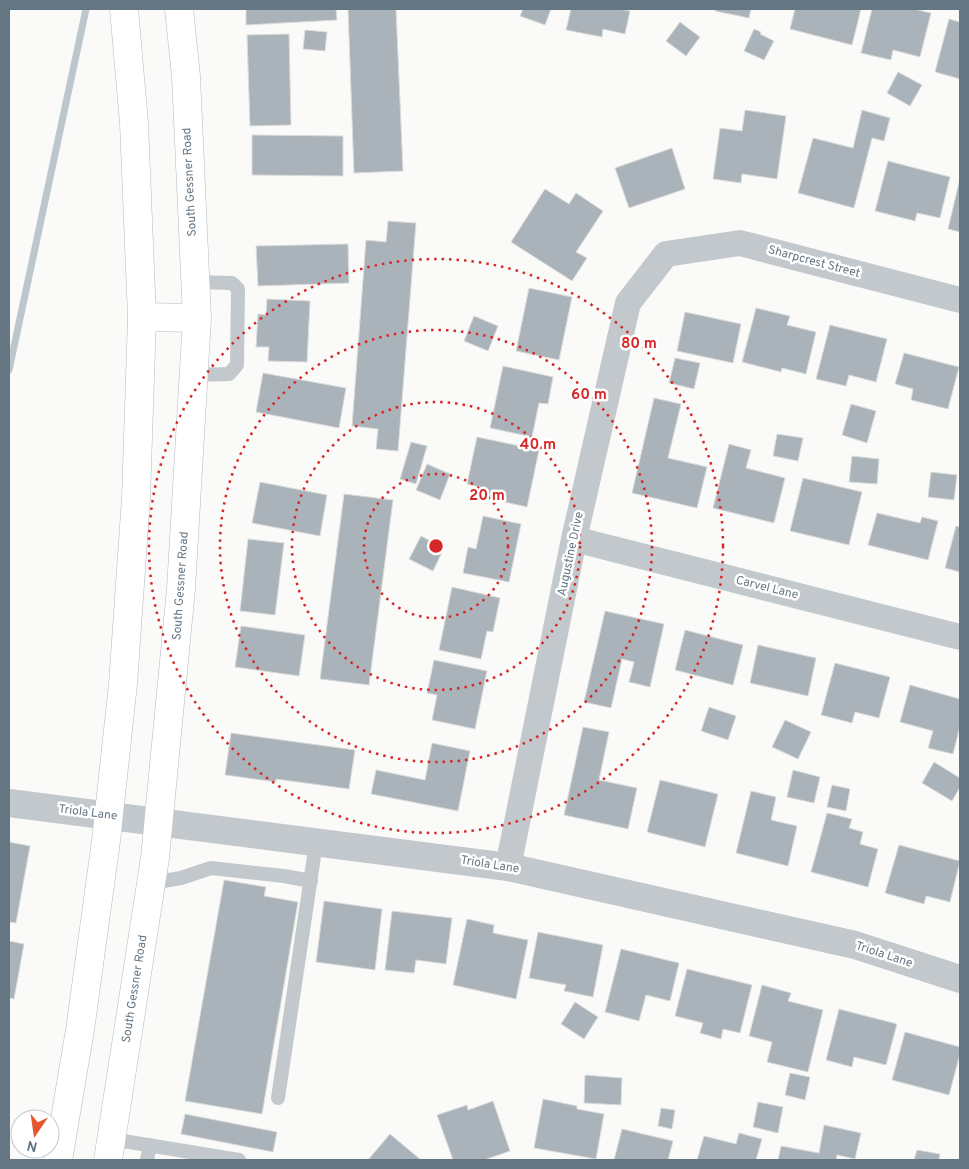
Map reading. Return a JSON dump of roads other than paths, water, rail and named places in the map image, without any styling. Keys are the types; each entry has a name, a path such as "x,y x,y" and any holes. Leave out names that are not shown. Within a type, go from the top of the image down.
{"main road":[{"path":"58,1160 80,1030 109,816 123,684 134,518 142,318 134,123 124,9"},
{"name":"South Gessner Road","path":"110,1150 159,823 181,589 194,375 197,318 186,76 179,9"},
{"path":"142,318 197,318"}],"street":[{"name":"Sharpcrest Street","path":"666,254 740,243 960,300"},
{"name":"Augustine Drive","path":"508,867 574,539 628,303 666,254"},
{"name":"Carvel Lane","path":"574,539 960,637"},
{"name":"Triola Lane","path":"9,803 508,867 855,945 960,979"}],"lane":[{"path":"194,375 229,374 237,364 238,289 232,283 195,282"},
{"path":"278,1098 316,843"},
{"path":"151,883 181,878 211,868 284,876 310,881"},
{"path":"147,1160 150,1145"},
{"path":"110,1150 150,1145 239,1160"}],"waterway":[{"path":"9,370 86,9"}]}
